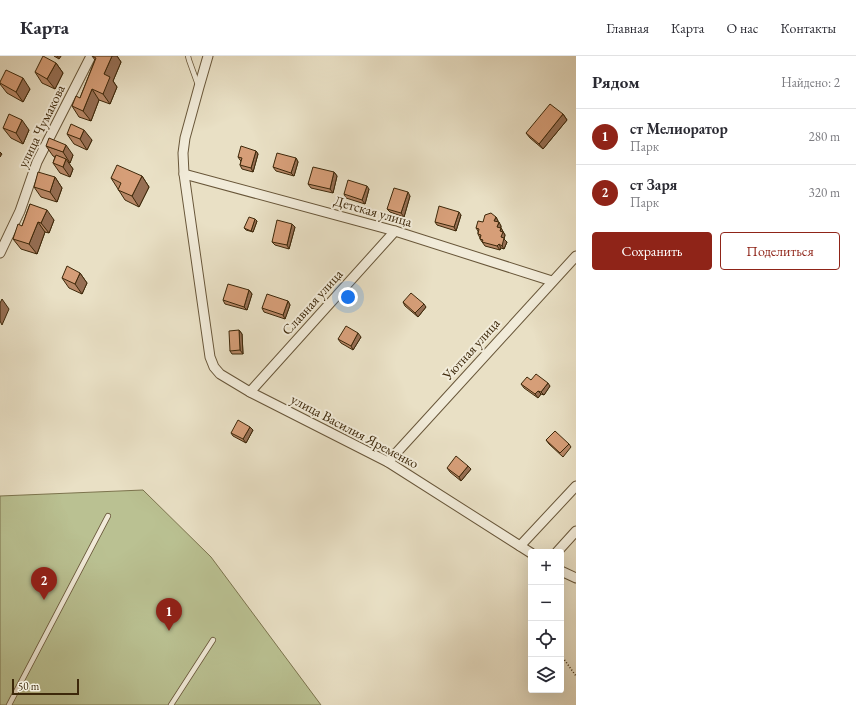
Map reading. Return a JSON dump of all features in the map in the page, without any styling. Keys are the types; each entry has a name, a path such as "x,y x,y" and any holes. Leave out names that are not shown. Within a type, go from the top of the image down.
{"street":[{"name":"улица Чумакова","path":"0,253 20,211 37,162 91,56"},
{"path":"184,174 184,145 208,56"},
{"name":"Детская улица","path":"184,174 395,231 552,281"},
{"name":"улица Василия Яременко","path":"184,174 210,357 214,367 220,374 250,392 388,462 528,551"},
{"name":"Славная улица","path":"250,392 395,231"},
{"name":"Уютная улица","path":"388,462 576,256"},
{"path":"520,546 576,486"},
{"path":"560,549 576,531"},
{"path":"564,572 576,578"}],"lane":[{"path":"188,56 199,87"},
{"path":"10,705 108,516"},
{"path":"171,705 214,640"}],"path":[{"path":"562,657 576,676"}],"green space":[{"path":"143,490 211,557 321,705 0,705 0,496"}],"building":[{"path":"43,56 56,63 47,79 35,72"},
{"path":"92,56 112,56 104,74 110,77 103,94 92,89 83,111 72,106 76,96 80,98 96,58"},
{"path":"6,70 23,78 16,92 0,83"},
{"path":"550,104 563,114 539,144 526,133"},
{"path":"9,114 22,120 16,133 3,128"},
{"path":"71,124 84,130 80,139 67,134"},
{"path":"49,138 66,145 63,152 46,146"},
{"path":"241,146 256,151 251,168 240,165 242,158 238,157"},
{"path":"277,153 296,158 291,173 273,167"},
{"path":"56,155 66,159 63,167 53,163"},
{"path":"117,165 142,176 132,196 118,190 121,183 111,178"},
{"path":"313,167 334,172 330,189 308,184"},
{"path":"38,172 55,177 50,192 34,187"},
{"path":"348,180 367,186 362,200 344,194"},
{"path":"394,188 408,192 401,213 387,209"},
{"path":"30,204 47,210 41,223 38,222 29,244 13,239 18,224 22,226"},
{"path":"439,206 459,212 454,227 435,222"},
{"path":"491,213 496,217 494,221 499,222 497,227 501,228 500,231 503,232 501,237 504,238 502,246 499,244 497,246 482,242 483,240 480,239 481,235 478,234 479,229 476,228 478,221 483,222 485,215"},
{"path":"249,217 255,219 251,231 244,228"},
{"path":"277,220 292,224 287,245 272,242"},
{"path":"67,266 80,273 75,284 62,278"},
{"path":"228,284 249,290 244,307 223,300"},
{"path":"411,293 424,304 415,313 403,302"},
{"path":"267,294 288,301 283,315 262,308"},
{"path":"346,326 358,333 351,346 338,339"},
{"path":"239,330 240,350 230,351 229,331"},
{"path":"536,374 548,383 541,392 538,391 535,394 521,384 527,377 531,380"},
{"path":"238,420 250,427 243,439 231,433"},
{"path":"555,431 569,444 560,453 546,440"},
{"path":"456,456 468,466 459,477 447,468"}],"place":[{"name":"ст Заря","path":"44,600"},
{"name":"ст Мелиоратор","path":"169,631"}]}
